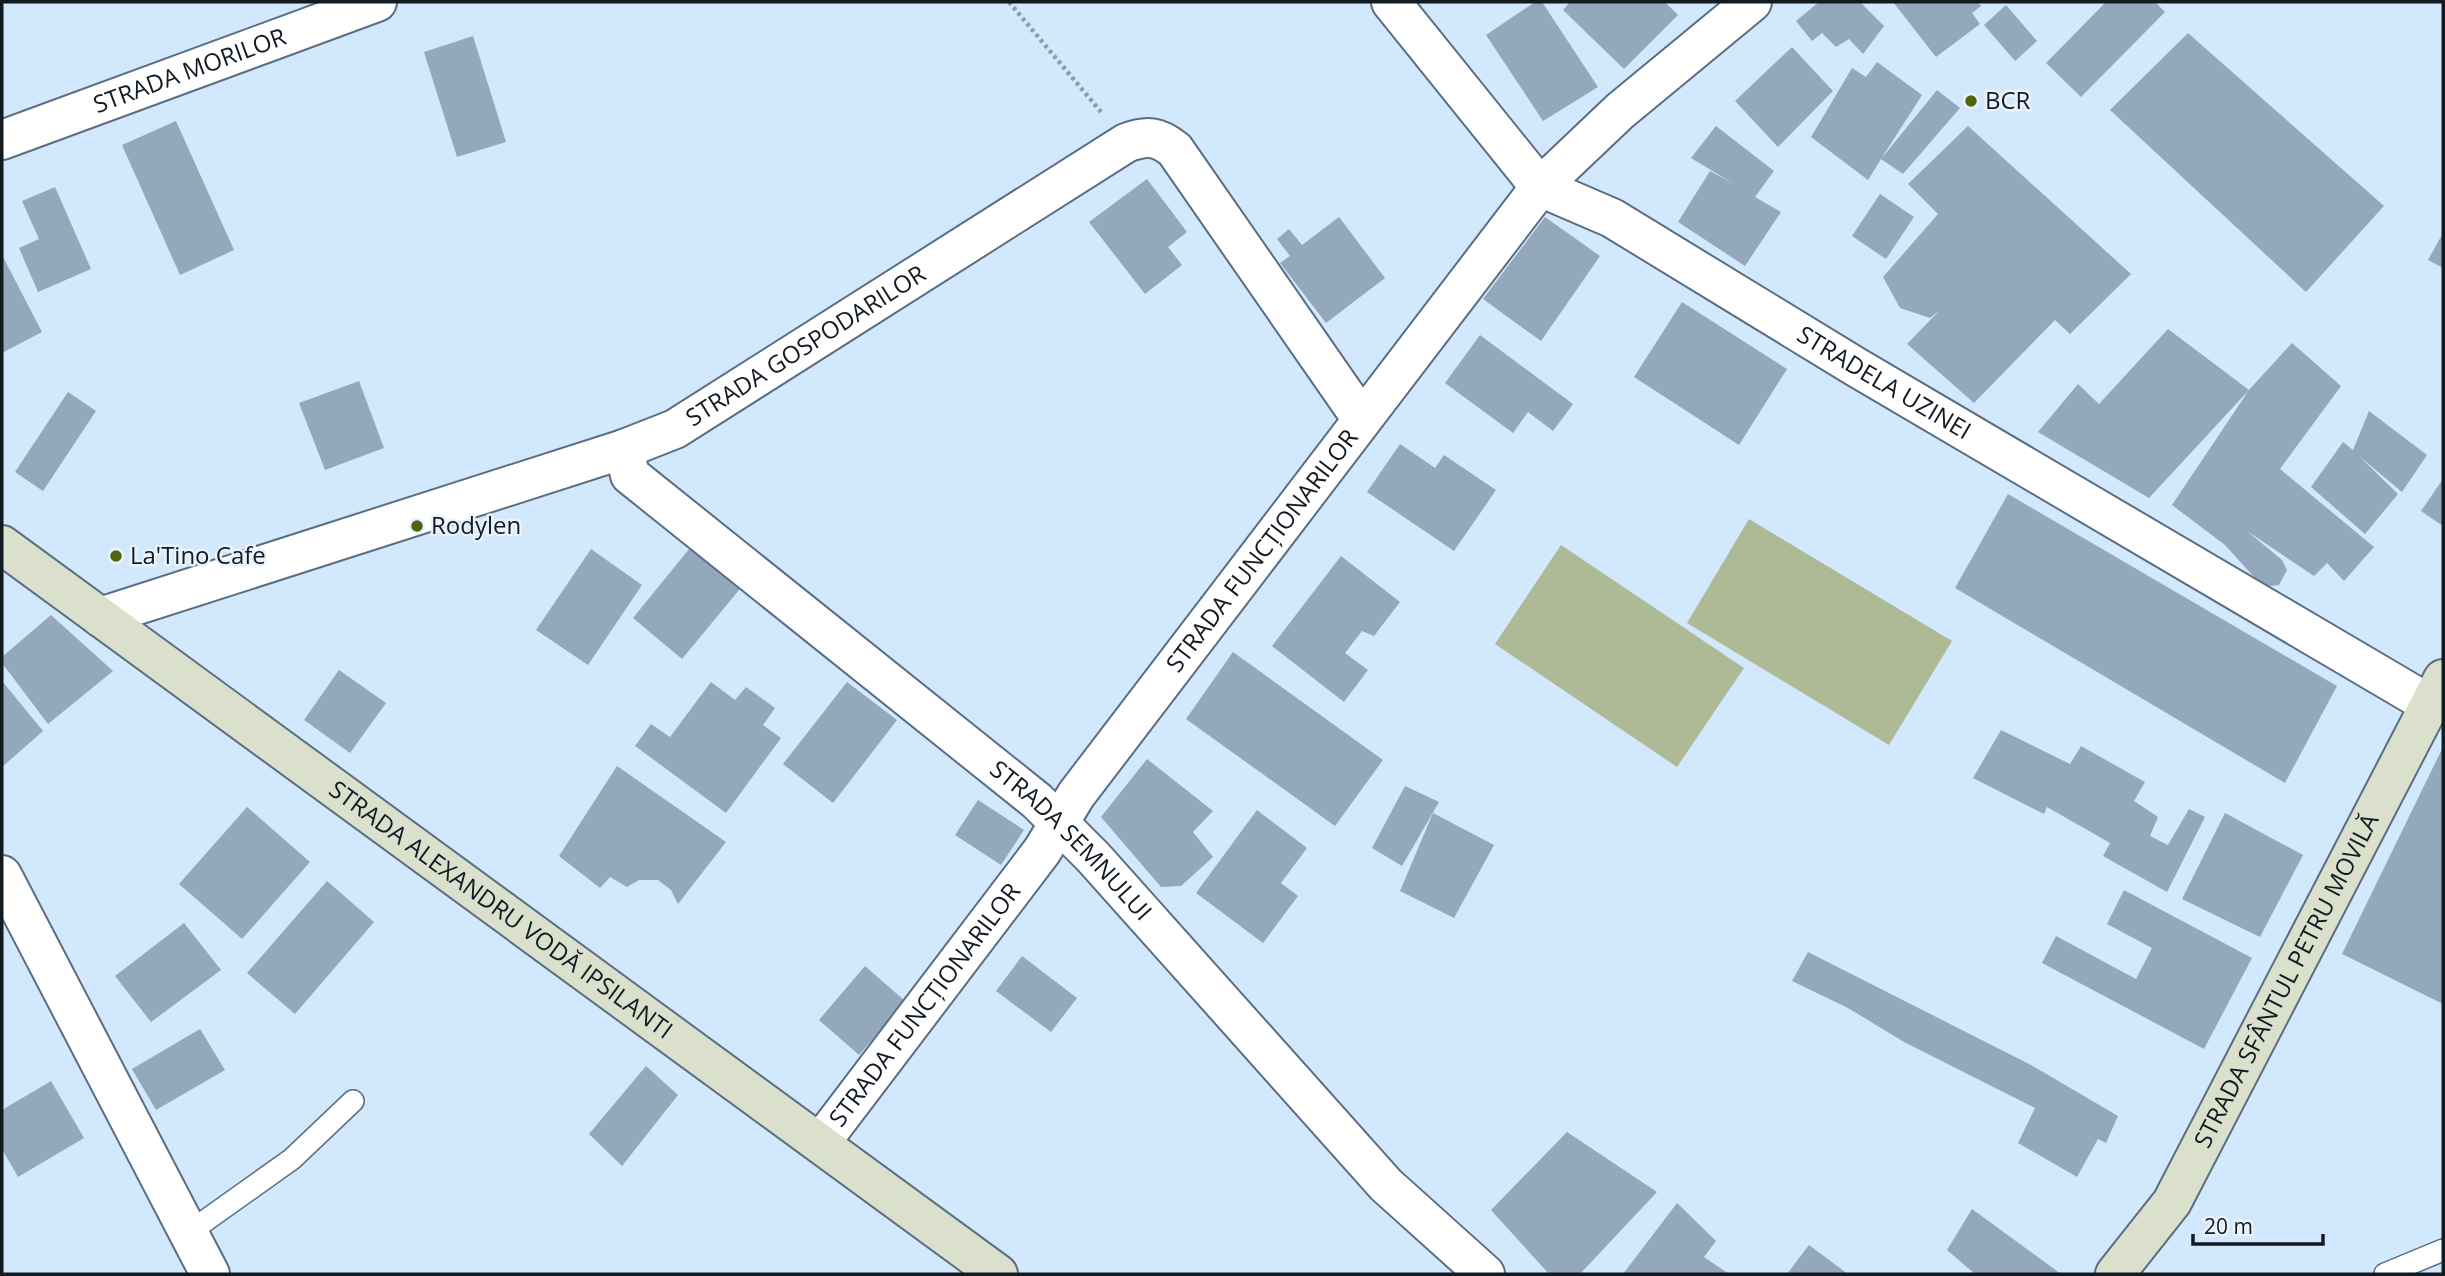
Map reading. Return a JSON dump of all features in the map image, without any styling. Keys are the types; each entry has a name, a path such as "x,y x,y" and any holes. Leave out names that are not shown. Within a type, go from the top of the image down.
{"street":[{"name":"STRADA MORILOR","path":"2,140 377,2"},
{"name":"STRADELA UZINEI","path":"1391,2 1540,187 1612,218 1856,368 2436,692"},
{"name":"STRADA FUNCȚIONARILOR","path":"821,1142 1060,824 1076,795 1540,187 1620,111 1752,2"},
{"name":"STRADA GOSPODARILOR","path":"100,617 624,449 675,429 1126,143 1145,136 1162,139 1175,150 1362,418"},
{"name":"STRADA SEMNULUI","path":"624,449 630,475 1037,801 1386,1185 1485,1274"},
{"name":"STRADA ALEXANDRU VODĂ IPSILANTI","path":"2,545 998,1274"},
{"name":"STRADA SFÂNTUL PETRU MOVILĂ","path":"2116,1274 2172,1202 2436,692"},
{"path":"2,875 210,1274"}],"lane":[{"path":"188,1233 292,1159 353,1101"},
{"path":"2385,1274 2443,1250"}],"path":[{"path":"1009,2 1126,143"}],"green space":[{"path":"1749,519 1952,641 1889,745 1687,623"},
{"path":"1561,545 1744,668 1677,767 1495,644"}],"building":[{"path":"1535,2 1542,2 1598,87 1543,121 1486,35"},
{"path":"1570,2 1665,2 1678,15 1624,69 1563,10"},
{"path":"1819,2 1860,2 1884,26 1863,54 1849,39 1836,47 1822,33 1812,41 1796,21"},
{"path":"1893,2 1978,2 1981,6 1972,13 1980,24 1936,57"},
{"path":"2106,2 2155,2 2165,12 2081,97 2046,63"},
{"path":"2006,5 2037,41 2015,61 1984,25"},
{"path":"2188,33 2384,206 2306,292 2110,110"},
{"path":"473,36 506,142 457,157 424,52"},
{"path":"1792,47 1833,91 1778,147 1735,101"},
{"path":"1877,62 1922,95 1868,180 1811,137 1852,68 1866,77"},
{"path":"1937,90 1960,108 1903,174 1881,159"},
{"path":"176,121 234,250 180,275 122,145"},
{"path":"1716,126 1774,171 1755,197 1781,212 1745,266 1678,222 1710,171 1734,184 1691,158"},
{"path":"1968,126 2131,274 2070,334 2055,320 1974,403 1907,344 1939,311 1930,318 1900,308 1883,277 1938,214 1908,184"},
{"path":"1147,179 1187,232 1168,247 1182,265 1145,294 1089,222"},
{"path":"55,187 91,269 38,292 19,248 39,239 22,201"},
{"path":"1880,194 1914,217 1886,259 1852,236"},
{"path":"1339,217 1385,278 1326,323 1280,263 1290,256 1277,239 1289,229 1302,245"},
{"path":"1545,217 1600,256 1541,341 1483,299"},
{"path":"2443,233 2443,268 2428,260"},
{"path":"2,255 42,332 2,353"},
{"path":"1682,302 1787,369 1739,445 1634,377"},
{"path":"2168,329 2249,390 2149,498 2038,432 2078,384 2099,404"},
{"path":"1480,335 1573,404 1553,431 1528,412 1513,433 1445,383"},
{"path":"2292,343 2341,386 2280,469 2374,547 2344,581 2327,563 2314,576 2247,531 2282,560 2287,570 2279,585 2263,587 2225,545 2172,505 2249,390"},
{"path":"359,381 384,448 325,470 299,403"},
{"path":"68,392 96,411 43,491 15,472"},
{"path":"2369,411 2427,455 2402,492 2359,456 2398,494 2365,534 2311,487 2343,442 2353,450"},
{"path":"1400,444 1435,468 1444,455 1496,490 1454,551 1367,492"},
{"path":"2443,479 2443,526 2421,511"},
{"path":"2008,494 2337,686 2285,783 1955,588"},
{"path":"694,543 744,584 682,659 633,618"},
{"path":"591,549 642,585 588,665 536,630"},
{"path":"1341,556 1400,602 1374,636 1362,631 1345,653 1368,670 1344,702 1272,646"},
{"path":"51,615 113,671 48,724 2,663 2,657"},
{"path":"1233,652 1383,760 1335,826 1186,719"},
{"path":"339,670 386,703 350,753 304,720"},
{"path":"2,681 43,731 2,767"},
{"path":"711,682 735,700 746,687 775,708 763,725 781,738 726,813 635,746 651,724 670,737"},
{"path":"847,682 897,720 833,803 783,764"},
{"path":"2001,730 2070,764 2081,746 2145,782 2134,801 2158,817 2150,836 2168,845 2189,809 2205,817 2167,892 2103,856 2110,843 2047,807 2044,814 1973,778"},
{"path":"2443,747 2443,1004 2342,954"},
{"path":"1147,759 1213,811 1193,832 1213,857 1181,886 1161,887 1101,817"},
{"path":"617,766 726,842 678,904 671,890 658,880 639,880 627,887 610,877 600,888 559,856"},
{"path":"1405,786 1439,802 1402,866 1372,848"},
{"path":"978,800 1024,830 1001,865 955,835"},
{"path":"247,807 310,862 242,939 179,884"},
{"path":"1257,810 1307,848 1281,883 1298,896 1263,943 1196,893"},
{"path":"1433,813 1494,845 1454,918 1400,891"},
{"path":"2225,813 2303,855 2260,937 2182,899"},
{"path":"327,881 374,922 295,1014 247,973"},
{"path":"2124,890 2252,958 2204,1049 2042,963 2056,936 2136,979 2152,948 2107,924"},
{"path":"184,923 221,970 151,1022 115,976"},
{"path":"1808,952 2031,1065 2118,1116 2106,1143 2098,1139 2077,1177 2018,1143 2035,1108 1904,1042 1848,1008 1792,981"},
{"path":"1022,956 1077,998 1051,1032 996,991"},
{"path":"865,966 905,1001 859,1055 819,1020"},
{"path":"200,1029 225,1070 156,1110 132,1069"},
{"path":"646,1066 678,1095 622,1166 589,1134"},
{"path":"51,1081 84,1138 18,1177 2,1149 2,1110"},
{"path":"1567,1132 1657,1192 1580,1274 1549,1274 1491,1210"},
{"path":"1677,1203 1716,1241 1704,1257 1729,1274 1623,1274"},
{"path":"1972,1209 2061,1274 1975,1274 1947,1250"},
{"path":"1809,1245 1848,1274 1787,1274"}],"place":[{"name":"BCR","path":"1971,101"},
{"name":"Rodylen","path":"417,526"},
{"name":"La'Tino Cafe","path":"116,556"}]}
